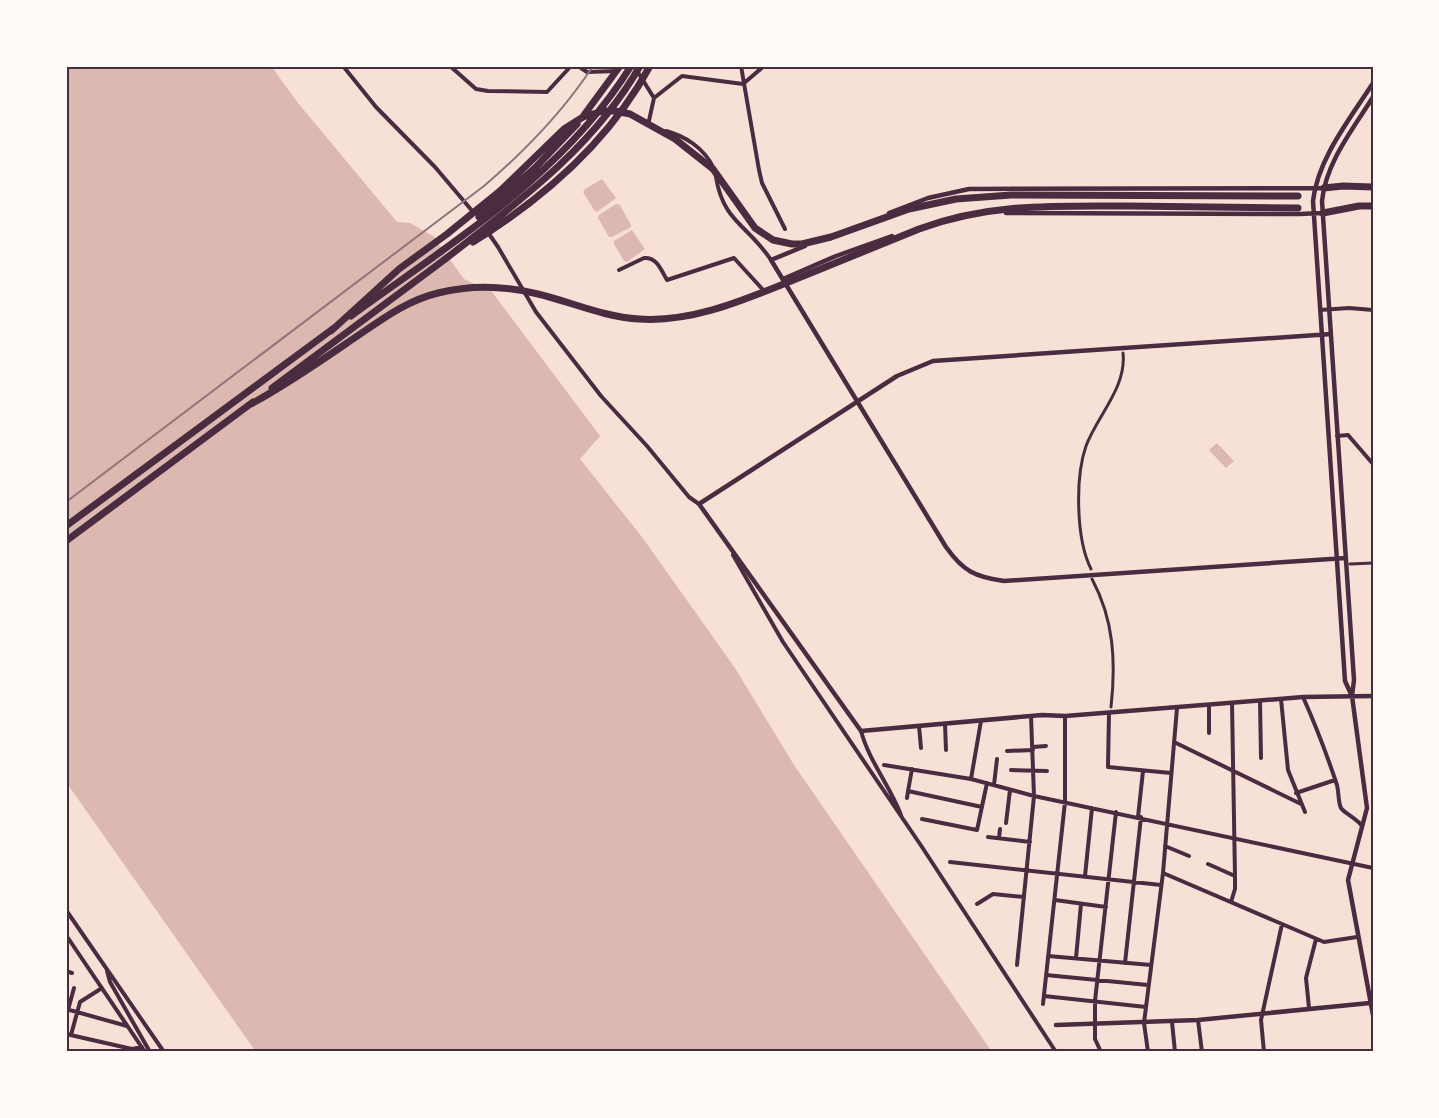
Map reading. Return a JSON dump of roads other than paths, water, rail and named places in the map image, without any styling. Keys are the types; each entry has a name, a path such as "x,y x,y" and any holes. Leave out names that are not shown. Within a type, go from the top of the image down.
{"highway":[{"path":"434,256 534,168 584,116 620,66"},
{"path":"66,526 506,202 555,159 600,110 635,66"},
{"path":"66,541 437,265 514,205 559,166 600,123 617,101 635,66"},
{"path":"437,265 530,204 559,178 616,118 650,66"},
{"path":"331,331 399,269 500,191 564,129 583,117 598,112 615,111 634,116 689,148 713,169 755,228 773,240 783,243 813,242 931,203 982,196 1298,196"},
{"path":"1324,189 1343,186 1373,188"},
{"path":"251,404 282,387 395,310 439,292 475,288 516,290 624,317 641,319 680,317 740,301 940,221 979,212 1041,206 1298,208"},
{"path":"1323,213 1359,206 1373,206"}],"street":[{"path":"343,66 376,107 435,167 477,217 498,247 536,312 601,396 690,497 699,504 861,731 864,742 894,796 904,821"},
{"path":"450,66 476,89 488,92 547,92 571,66"},
{"path":"578,66 587,72 630,70 635,66 654,98"},
{"path":"741,66 762,183 784,229"},
{"path":"765,66 743,84 682,76 654,98 648,126 682,138 704,153 713,165 720,197 729,214 760,243 946,547 963,568 974,574 1004,581 1346,558"},
{"path":"1352,696 1345,681 1314,214 1315,189 1327,158 1373,83"},
{"path":"1373,97 1335,159 1324,189 1323,213 1354,680 1352,696 1367,808 1348,880 1373,1015"},
{"path":"771,260 928,198 969,189 1324,189"},
{"path":"619,270 648,257 656,261 668,280 734,258 765,292 836,256 925,225 987,213 1323,213"},
{"path":"1320,310 1349,308 1373,310"},
{"path":"699,504 897,376 933,361 1331,334"},
{"path":"1091,569 1082,537 1080,475 1086,446 1123,371 1124,353"},
{"path":"1337,436 1348,435 1373,464"},
{"path":"723,538 783,642 1056,1052"},
{"path":"1350,564 1373,563"},
{"path":"1092,579 1112,635 1114,670 1108,767 1171,773"},
{"path":"861,731 1030,716 1065,716 1110,710 1177,708 1303,697 1373,696"},
{"path":"1303,697 1321,738 1340,794 1341,808 1357,819 1362,827"},
{"path":"1281,699 1285,759 1305,812"},
{"path":"1260,701 1262,758"},
{"path":"1231,902 1235,889 1232,703"},
{"path":"1209,705 1209,733"},
{"path":"1148,1052 1144,1023 1163,873 1177,708"},
{"path":"1017,965 1034,796 1035,771 1030,716"},
{"path":"1043,1004 1065,802 1065,716"},
{"path":"971,779 981,721"},
{"path":"945,724 946,750"},
{"path":"919,726 921,748"},
{"path":"1174,742 1301,804"},
{"path":"1007,751 1046,746"},
{"path":"994,785 997,759"},
{"path":"884,765 971,779 1034,796 1373,868"},
{"path":"907,798 912,769"},
{"path":"1011,770 1047,771"},
{"path":"1125,963 1143,771"},
{"path":"1296,793 1335,780"},
{"path":"922,819 977,831 987,783"},
{"path":"1006,823 1010,790"},
{"path":"908,791 982,807"},
{"path":"1085,876 1092,808"},
{"path":"1101,1052 1095,1039 1095,1001 1116,812"},
{"path":"999,838 1000,829"},
{"path":"988,837 1030,842"},
{"path":"1165,846 1189,856"},
{"path":"950,862 1161,885"},
{"path":"1208,864 1235,876"},
{"path":"1163,873 1324,942 1357,937"},
{"path":"977,904 993,894 1024,897"},
{"path":"1055,900 1106,907"},
{"path":"1076,958 1081,904"},
{"path":"66,910 164,1052"},
{"path":"1264,1052 1261,1020 1282,924"},
{"path":"66,935 143,1050"},
{"path":"1309,1008 1306,978 1316,939"},
{"path":"1048,956 1151,965"},
{"path":"106,967 110,982 150,1052"},
{"path":"66,971 72,973"},
{"path":"1046,975 1148,986"},
{"path":"74,988 67,1009 128,1027"},
{"path":"102,988 80,1002 68,1035 143,1050"},
{"path":"1044,996 1146,1007"},
{"path":"1056,1025 1172,1022 1372,1002"},
{"path":"1198,1020 1202,1052"},
{"path":"1172,1022 1175,1052"}],"railway":[{"path":"66,502 484,186 543,130 593,66"}]}
